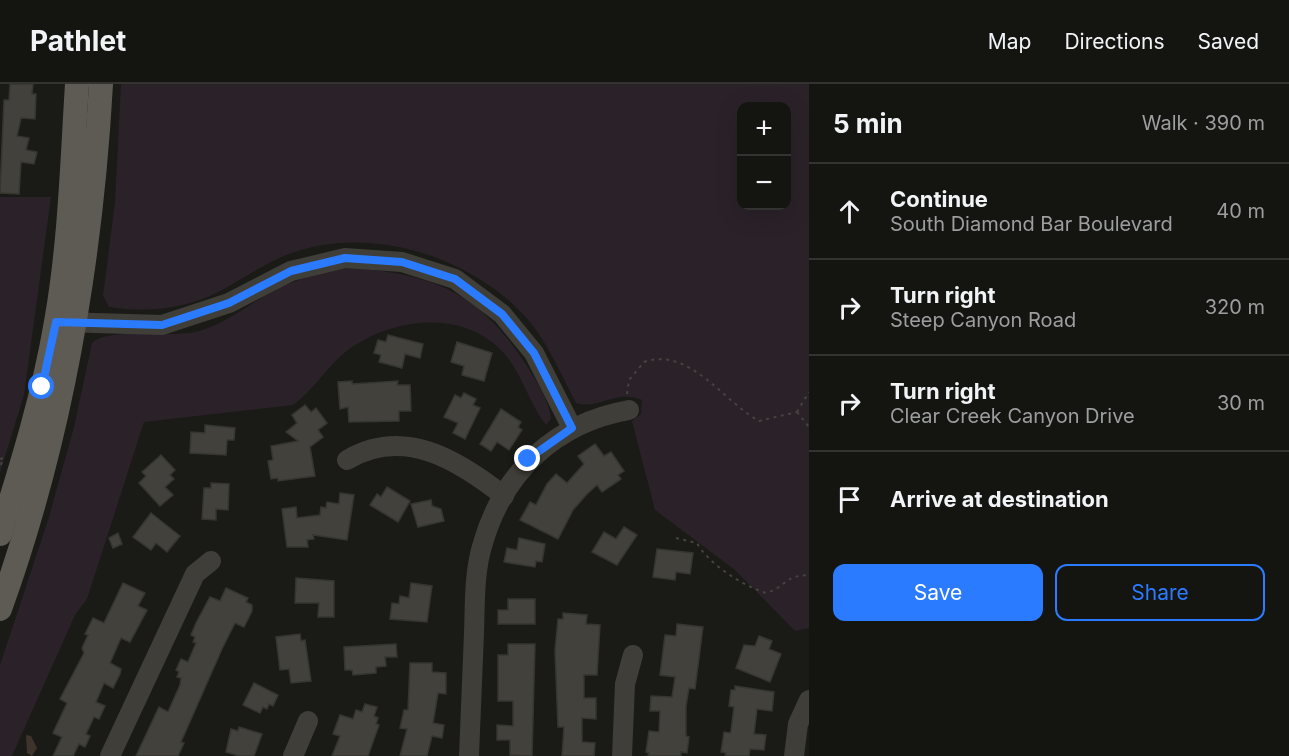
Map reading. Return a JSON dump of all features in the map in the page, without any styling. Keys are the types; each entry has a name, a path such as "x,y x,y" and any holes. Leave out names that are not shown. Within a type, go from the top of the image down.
{"main road":[{"path":"0,609 22,547 46,460 66,322 67,231 77,84"},
{"path":"0,534 42,387 86,264 101,84"}],"street":[{"path":"66,322 162,325 229,303 291,271 345,258 402,262 455,279 502,314 534,353 572,428"},
{"path":"469,756 476,584 483,542 504,496 528,459 572,428 599,417 629,410"},
{"path":"347,460 366,448 406,446 436,452 480,477 504,496"},
{"path":"110,756 195,573 211,561"},
{"path":"622,756 625,684 633,655"},
{"path":"794,756 798,724 808,700"},
{"path":"293,756 308,721"}],"path":[{"path":"629,410 627,392 633,372 644,362 667,358 693,370 759,421 797,412 809,392"},
{"path":"797,412 809,428"},
{"path":"0,459 3,458 0,468"},
{"path":"676,538 698,543 713,561 735,577 766,593 776,590 787,579 809,575"}],"shaded area":[{"path":"121,84 809,84 809,628 795,631 735,570 655,510 632,421 641,414 642,400 624,397 593,404 576,403 552,356 531,323 497,291 469,273 439,259 406,249 373,243 339,243 306,249 275,260 211,296 183,305 168,308 124,309 109,307 103,296 115,202"},
{"path":"0,197 51,197 24,395 0,473"},
{"path":"351,268 381,271 431,282 473,304 509,341 527,366 545,398 551,419 546,425 534,407 520,377 501,350 484,337 466,328 426,323 405,325 385,331 348,350 293,405 144,422 87,599 75,615 12,756 0,756 0,665 49,517 74,427 92,343 111,335 195,332 224,321 288,284 318,273"},
{"path":"26,735 31,736 37,748 32,756 27,753"}],"building":[{"path":"10,84 33,84 32,94 36,94 35,119 21,118 17,136 29,138 26,150 37,152 34,164 21,162 19,194 0,193 4,100 9,100"},
{"path":"388,335 423,344 420,358 405,354 402,368 379,362 381,355 374,353 378,340 386,342"},
{"path":"457,342 492,353 484,381 462,375 464,366 451,362"},
{"path":"352,381 352,384 398,381 397,385 410,385 411,411 399,411 399,421 349,422 348,407 340,409 338,382"},
{"path":"464,393 476,399 473,405 480,408 465,439 453,433 458,423 444,417 455,395 461,398"},
{"path":"305,405 311,412 316,408 327,423 318,430 323,437 310,447 315,476 278,481 278,478 271,479 268,461 273,460 271,446 298,441 286,432 297,423 292,415"},
{"path":"501,409 521,422 518,427 522,430 509,450 497,442 491,451 480,444"},
{"path":"205,425 235,428 234,440 227,440 226,455 190,453 191,432 205,433"},
{"path":"595,444 604,456 611,452 624,471 618,475 621,479 602,492 597,485 587,494 573,510 558,539 520,520 530,502 536,505 547,484 556,474 567,483 584,464 578,456"},
{"path":"161,455 175,470 170,475 174,479 165,487 173,495 160,506 139,483 146,476 142,472"},
{"path":"211,483 229,484 228,510 216,509 216,520 202,519 204,488 211,488"},
{"path":"387,487 410,501 398,522 370,505 377,494 381,497"},
{"path":"340,493 354,495 347,540 313,535 314,539 307,540 308,547 287,547 282,509 296,507 297,518 320,515 321,507 326,508 327,502 339,504"},
{"path":"431,500 432,506 441,509 444,521 418,527 411,504"},
{"path":"151,513 180,536 167,552 156,543 151,550 133,537"},
{"path":"624,527 637,535 617,565 592,552 604,532 616,539"},
{"path":"118,533 122,544 113,548 109,538"},
{"path":"519,538 545,544 542,562 536,561 535,567 504,562 507,548 517,550"},
{"path":"657,549 693,553 690,574 676,572 675,580 653,577"},
{"path":"296,578 334,581 334,617 318,617 319,603 295,603"},
{"path":"123,583 145,593 138,606 147,610 130,642 121,638 110,663 121,669 120,674 113,688 104,683 96,702 105,706 99,719 94,717 86,734 90,736 85,747 79,744 73,756 53,756 62,737 53,733 67,703 60,699 84,653 82,648 88,635 85,634 93,618 104,623"},
{"path":"411,583 432,586 427,622 390,619 392,603 399,604 400,596 409,598"},
{"path":"226,588 248,598 246,602 252,605 252,611 244,627 235,623 181,742 184,743 178,756 136,756 159,707 168,712 180,685 181,678 177,677 179,672 176,670 181,659 188,662 196,643 193,642 195,637 191,635 196,623 210,597 220,601"},
{"path":"508,599 535,599 535,624 498,624 498,610 508,610"},
{"path":"563,613 587,615 586,624 600,625 597,675 584,675 584,698 596,698 596,719 582,718 582,742 595,743 594,756 562,756 564,727 558,727 555,650 558,619 563,619"},
{"path":"677,624 703,627 695,689 689,688 686,706 686,736 689,737 687,753 681,752 681,756 648,756 649,753 646,752 649,731 659,732 660,711 650,711 651,696 672,697 675,677 660,675 665,635 676,636"},
{"path":"300,634 301,641 305,640 311,681 291,683 289,669 280,670 276,637"},
{"path":"759,636 772,641 769,649 781,654 770,682 736,668 744,645 755,646"},
{"path":"396,644 397,657 385,657 386,666 376,667 376,673 353,675 352,670 345,670 344,647"},
{"path":"508,644 535,644 532,756 510,755 510,740 497,740 497,725 513,726 513,701 498,701 498,655 508,655"},
{"path":"410,663 432,663 432,672 446,673 446,694 438,693 433,723 444,725 442,738 432,736 427,756 400,756 407,729 400,728 404,710 408,710"},
{"path":"254,683 278,695 273,706 269,704 267,709 263,707 260,713 243,705"},
{"path":"735,686 774,692 772,711 757,709 754,734 766,735 764,750 750,749 749,756 725,756 726,753 721,752 724,732 730,733 731,731 734,707 729,706 731,690 735,690"},
{"path":"365,704 377,707 374,716 378,718 376,724 379,725 368,756 332,756 340,736 333,734 340,715 353,719 356,710 362,712"},
{"path":"239,727 262,734 254,756 239,756 226,752 231,729 238,731"}],"route":[{"path":"42,387 56,322 162,325 229,303 291,271 345,258 402,262 455,279 502,314 534,353 572,428 528,459"}]}
